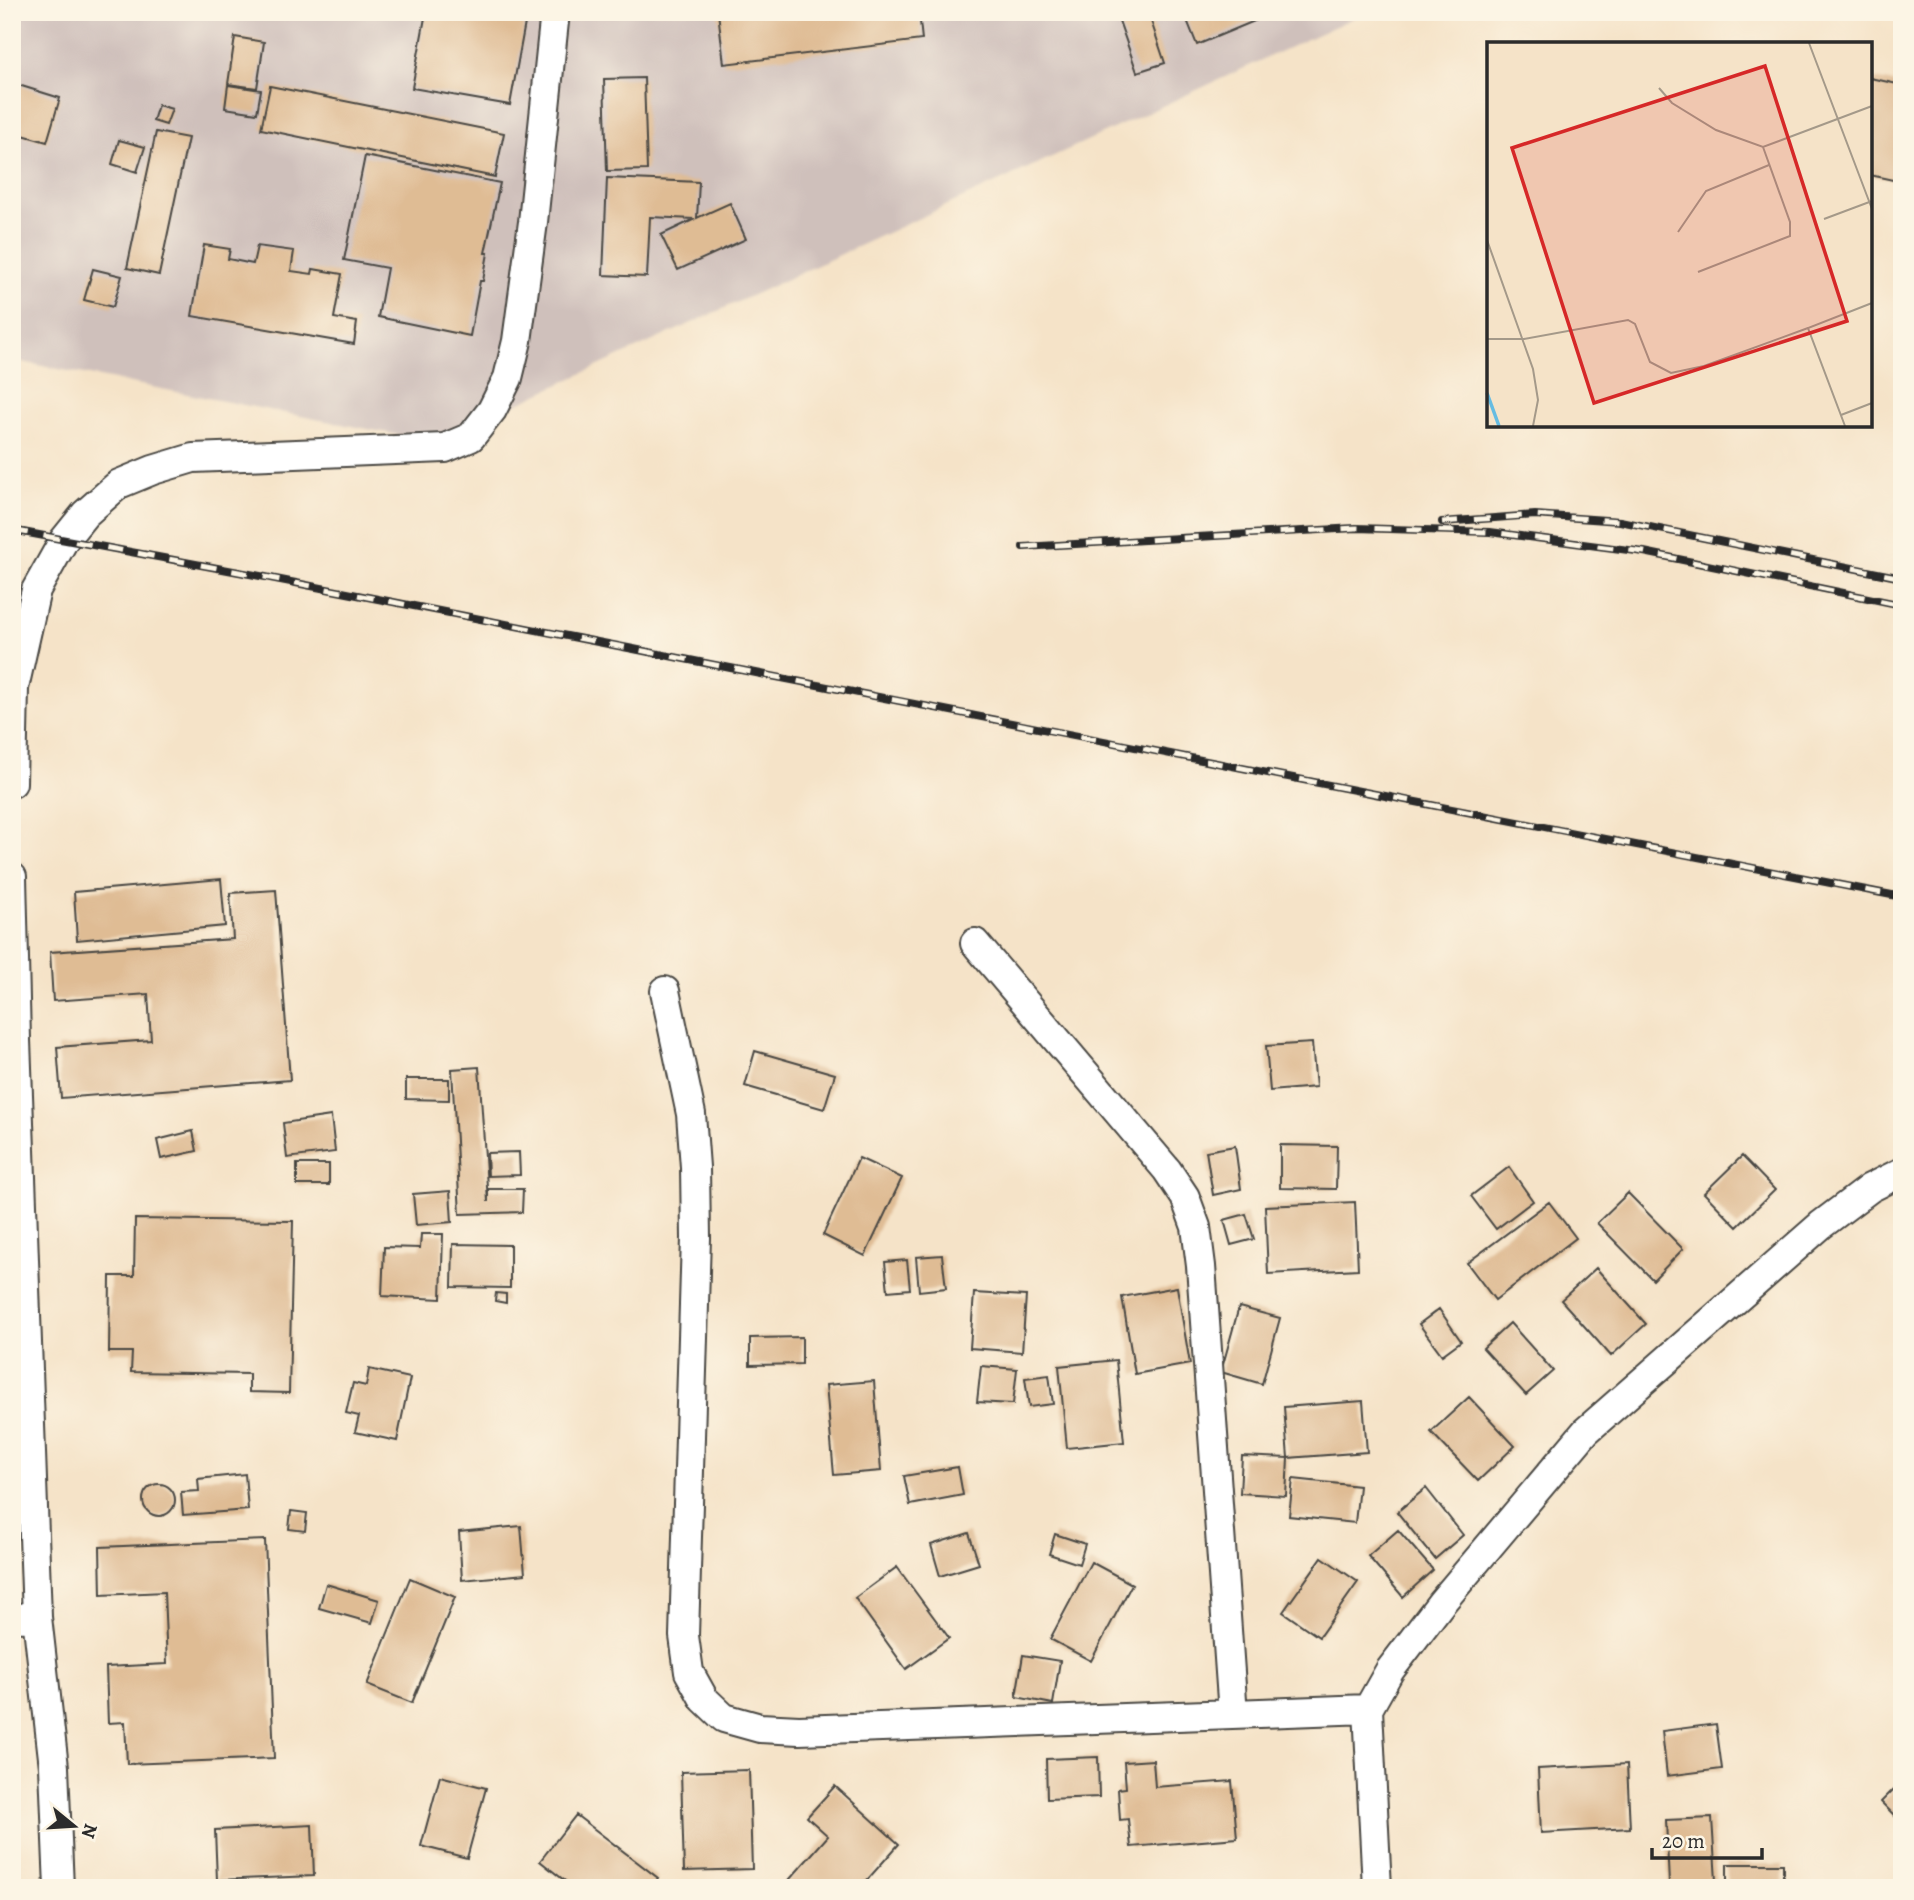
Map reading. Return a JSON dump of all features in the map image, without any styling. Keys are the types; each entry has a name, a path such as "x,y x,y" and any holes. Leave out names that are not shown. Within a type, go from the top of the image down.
{"street":[{"path":"12,783 14,688 36,590 64,540 85,514 119,484 193,458 445,447 471,437 492,410 508,378 517,341 533,222 555,12"},
{"path":"12,877 25,1618 54,1767 60,1888"},
{"path":"975,943 1167,1170 1185,1197 1196,1227 1233,1714"},
{"path":"665,991 691,1114 695,1167 696,1238 684,1636 689,1672 704,1699 724,1718 760,1728 786,1730 1368,1709"},
{"path":"1377,1888 1368,1709 1390,1670 1442,1602 1586,1431 1821,1225 1870,1188 1902,1172"}],"shaded area":[{"path":"12,12 1366,12 434,442 12,360"}],"building":[{"path":"426,12 527,12 510,105 412,88"},
{"path":"718,12 919,12 922,40 724,64"},
{"path":"1116,12 1148,12 1165,63 1137,72"},
{"path":"1192,12 1276,12 1197,45 1185,15"},
{"path":"235,37 264,42 257,88 228,84"},
{"path":"644,78 647,170 607,171 604,79"},
{"path":"1872,78 1902,85 1902,182 1872,175"},
{"path":"12,83 60,98 47,142 12,132"},
{"path":"228,85 261,90 257,113 225,108"},
{"path":"270,86 504,133 495,177 261,129"},
{"path":"158,105 172,109 166,125 153,121"},
{"path":"156,132 188,138 159,275 127,268"},
{"path":"119,140 145,147 137,172 112,164"},
{"path":"365,156 500,183 485,253 488,253 483,281 480,281 470,336 378,317 387,268 344,260"},
{"path":"607,178 699,182 697,218 730,203 746,239 678,270 661,235 695,219 650,217 647,277 603,275"},
{"path":"204,245 230,249 228,259 253,264 257,246 294,251 291,271 312,274 313,269 342,274 334,318 357,322 354,344 192,316"},
{"path":"93,269 122,276 113,307 84,300"},
{"path":"221,879 225,926 77,940 74,892"},
{"path":"276,890 290,1080 61,1098 57,1047 151,1040 148,994 53,1001 50,952 233,939 230,893"},
{"path":"1312,1043 1316,1087 1270,1091 1266,1046"},
{"path":"755,1051 835,1074 824,1109 745,1086"},
{"path":"479,1067 488,1202 488,1189 523,1189 522,1212 460,1214 452,1069"},
{"path":"406,1079 449,1079 449,1100 406,1099"},
{"path":"331,1116 335,1152 287,1158 283,1123"},
{"path":"193,1131 197,1151 161,1159 157,1140"},
{"path":"1280,1145 1337,1146 1336,1189 1280,1188"},
{"path":"1235,1146 1241,1189 1213,1195 1206,1151"},
{"path":"519,1152 520,1175 488,1176 487,1153"},
{"path":"1742,1156 1775,1190 1737,1227 1704,1193"},
{"path":"859,1158 902,1178 865,1256 823,1235"},
{"path":"297,1164 329,1164 329,1185 297,1185"},
{"path":"1509,1167 1533,1201 1496,1229 1471,1196"},
{"path":"450,1191 452,1222 416,1225 413,1194"},
{"path":"1628,1193 1683,1249 1653,1280 1597,1223"},
{"path":"1355,1202 1358,1269 1268,1274 1265,1206"},
{"path":"1549,1202 1576,1238 1495,1300 1467,1263"},
{"path":"1246,1214 1254,1239 1231,1245 1224,1220"},
{"path":"135,1219 293,1221 289,1393 249,1392 249,1374 131,1372 132,1352 109,1352 110,1276 134,1276"},
{"path":"421,1234 443,1234 441,1299 382,1296 384,1247 420,1248"},
{"path":"453,1244 510,1245 510,1288 452,1287"},
{"path":"942,1255 946,1288 919,1291 916,1257"},
{"path":"907,1260 910,1289 888,1291 885,1262"},
{"path":"1596,1268 1646,1324 1611,1356 1561,1300"},
{"path":"1177,1287 1190,1364 1135,1374 1122,1297"},
{"path":"496,1293 506,1294 506,1303 495,1301"},
{"path":"974,1293 1026,1296 1022,1352 970,1348"},
{"path":"1239,1307 1280,1318 1262,1384 1221,1372"},
{"path":"1439,1309 1461,1341 1442,1355 1419,1324"},
{"path":"1510,1323 1553,1371 1526,1395 1483,1348"},
{"path":"802,1337 802,1364 750,1365 750,1338"},
{"path":"1116,1360 1124,1442 1067,1448 1059,1366"},
{"path":"981,1366 1017,1369 1013,1404 977,1402"},
{"path":"369,1369 410,1378 397,1441 355,1432 359,1416 346,1413 353,1383 366,1386"},
{"path":"1049,1375 1053,1404 1029,1407 1025,1378"},
{"path":"874,1381 881,1471 834,1475 826,1385"},
{"path":"1469,1397 1515,1446 1478,1481 1431,1432"},
{"path":"1363,1401 1367,1452 1288,1458 1284,1407"},
{"path":"1242,1456 1288,1458 1286,1496 1240,1493"},
{"path":"958,1467 963,1495 910,1505 904,1476"},
{"path":"245,1474 248,1510 183,1515 181,1492 199,1491 198,1479"},
{"path":"1293,1479 1359,1486 1355,1523 1289,1516"},
{"path":"159,1484 170,1489 175,1500 170,1511 159,1516 148,1511 143,1500 148,1489"},
{"path":"1426,1488 1463,1535 1435,1559 1397,1512"},
{"path":"291,1511 307,1513 305,1531 289,1529"},
{"path":"521,1526 525,1574 462,1580 459,1532"},
{"path":"1398,1530 1433,1570 1403,1597 1368,1556"},
{"path":"969,1533 979,1564 940,1576 931,1545"},
{"path":"1055,1534 1085,1544 1079,1564 1049,1554"},
{"path":"265,1540 274,1758 127,1764 125,1722 108,1723 106,1667 167,1664 164,1592 101,1595 100,1547"},
{"path":"1322,1557 1358,1582 1319,1637 1283,1612"},
{"path":"1091,1562 1132,1584 1091,1661 1050,1639"},
{"path":"897,1567 949,1638 906,1669 855,1598"},
{"path":"410,1578 455,1597 412,1703 367,1685"},
{"path":"326,1584 379,1600 372,1623 319,1608"},
{"path":"1023,1655 1060,1661 1053,1704 1016,1697"},
{"path":"1716,1724 1722,1769 1667,1776 1662,1731"},
{"path":"1098,1757 1099,1797 1047,1799 1046,1759"},
{"path":"1153,1760 1155,1787 1232,1781 1237,1838 1131,1847 1128,1819 1120,1820 1118,1789 1126,1788 1124,1762"},
{"path":"1627,1764 1630,1828 1541,1833 1538,1769"},
{"path":"749,1770 752,1869 684,1871 681,1772"},
{"path":"440,1776 486,1788 467,1858 421,1846"},
{"path":"1902,1781 1902,1823 1881,1802"},
{"path":"835,1786 899,1844 860,1888 782,1888 828,1836 807,1817"},
{"path":"576,1815 658,1878 650,1888 574,1888 540,1861"},
{"path":"1712,1818 1716,1881 1669,1884 1666,1820"},
{"path":"312,1825 314,1876 217,1880 215,1830"},
{"path":"1727,1864 1783,1864 1783,1888 1727,1888"}],"railway":[{"path":"1442,522 1535,515 1620,521 1902,578"},
{"path":"1023,547 1356,528 1490,532 1644,552 1902,605"},
{"path":"12,530 255,575 1902,897"}]}
